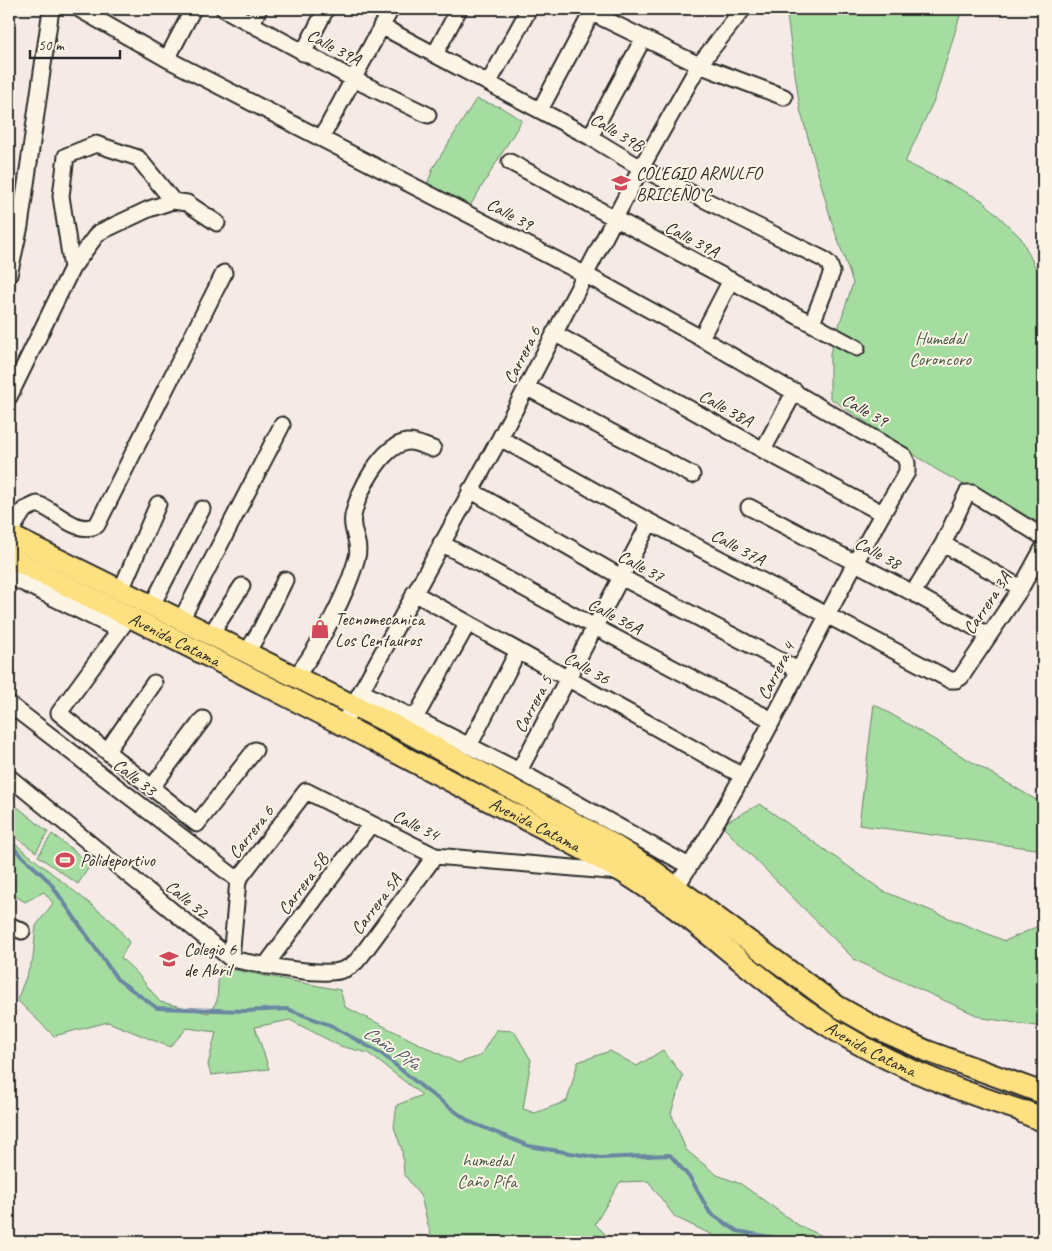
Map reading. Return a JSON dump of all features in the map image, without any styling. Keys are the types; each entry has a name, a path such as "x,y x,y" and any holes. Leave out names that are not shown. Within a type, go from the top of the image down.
{"main road":[{"name":"Avenida Catama","path":"9,535 296,676 358,699 604,839 676,887 837,1006 876,1028 927,1051 1043,1093"},
{"name":"Avenida Catama","path":"9,557 124,623 342,725 623,872 657,895 778,991 830,1027 888,1060 920,1075 1037,1116"}],"street":[{"path":"9,275 20,226 51,9"},
{"name":"Calle 39","path":"78,9 167,59 322,137 586,275 701,338 898,451 904,456 907,463 907,472"},
{"path":"167,59 193,9"},
{"name":"Calle 39A","path":"224,9 303,53 428,115"},
{"path":"251,24 259,9"},
{"path":"303,53 326,9"},
{"path":"322,137 391,9"},
{"path":"435,54 459,9"},
{"path":"489,82 528,9"},
{"name":"Carrera 6","path":"342,725 500,438 641,168 699,65 743,9"},
{"path":"540,110 588,10 643,39 699,65 784,97"},
{"name":"Calle 39B","path":"381,26 590,137 641,168 823,259 829,264 832,272 812,323"},
{"path":"590,137 643,39"},
{"path":"72,268 61,196 66,156 96,144 138,158 172,201"},
{"name":"Calle 39A","path":"510,162 857,348"},
{"path":"9,397 72,268 98,233 149,209 172,201 187,203 217,223"},
{"path":"9,535 24,510 37,504 79,528 91,528 98,525 224,274"},
{"path":"701,338 731,280"},
{"name":"Calle 38A","path":"554,333 762,450 882,513"},
{"path":"526,387 692,474"},
{"path":"762,450 795,391"},
{"path":"181,620 282,425"},
{"name":"Calle 37A","path":"500,438 650,522 950,680 961,677"},
{"path":"296,676 312,656 352,573 359,544 353,529 353,516 370,476 382,458 396,445 410,441 433,450"},
{"name":"Carrera 4","path":"676,887 772,720 826,615 882,513 907,472"},
{"name":"Calle 37","path":"470,490 621,577 798,670"},
{"path":"913,593 943,544 967,494 972,493 1043,537"},
{"path":"121,590 158,504"},
{"name":"Calle 38","path":"749,507 913,593 988,636"},
{"path":"152,605 202,509"},
{"name":"Carrera 5","path":"519,771 650,522"},
{"name":"Calle 36A","path":"441,543 772,720"},
{"path":"943,544 1021,588"},
{"name":"Carrera 3A","path":"961,677 1021,588 1043,548"},
{"path":"9,576 124,623 59,713 197,824 255,750"},
{"path":"247,652 261,629 285,580"},
{"path":"211,634 242,586"},
{"name":"Calle 36","path":"414,592 741,775"},
{"path":"415,718 468,622"},
{"path":"469,746 518,651"},
{"path":"107,751 154,683"},
{"name":"Avenida Catama","path":"358,699 415,718 519,771 689,866"},
{"name":"Calle 33","path":"9,704 238,880"},
{"path":"152,787 203,719"},
{"name":"Calle 32","path":"9,777 231,960 265,966 332,972 343,970"},
{"name":"Carrera 6","path":"231,960 238,880 306,791"},
{"name":"Calle 34","path":"306,791 435,856 623,872"},
{"name":"Carrera 5B","path":"265,966 371,824"},
{"path":"549,866 562,856 561,839"},
{"name":"Carrera 5A","path":"343,970 353,965 361,956 435,856"}],"green space":[{"name":"Humedal Coroncoro","path":"786,9 962,9 935,98 905,162 982,200 1021,238 1043,283 1043,524 999,504 937,470 830,398 830,353 853,283 832,223 800,109"},
{"path":"476,99 500,107 522,120 470,206 427,185 433,168"},
{"path":"874,704 1043,804 1043,850 859,825"},
{"path":"9,800 48,832 36,852 9,832"},
{"path":"760,804 883,891 1005,941 1043,924 1043,1027 983,1018 855,960 721,825"},
{"name":"Polideportivo","path":"52,834 91,864 78,884 38,856"},
{"name":"humedal Caño Pifa","path":"9,839 114,923 129,942 121,958 136,972 160,1002 209,1013 217,1001 219,967 340,990 345,1007 458,1063 480,1056 496,1030 514,1031 531,1060 523,1109 535,1113 567,1101 578,1062 610,1051 637,1066 663,1050 683,1076 671,1113 686,1150 717,1175 741,1184 798,1225 836,1242 727,1242 675,1217 648,1181 620,1182 595,1224 613,1242 437,1242 431,1236 421,1197 404,1174 402,1150 394,1127 397,1105 422,1095 368,1053 340,1046 290,1020 255,1027 269,1069 211,1075 208,1065 216,1032 187,1028 170,1047 108,1022 54,1036 17,1000 33,959 36,926 53,903 44,892 25,902 9,892"}],"waterway":[{"name":"Caño Pifa","path":"9,844 49,881 117,979 157,1008 245,1011 287,1009 330,1025 382,1054 427,1091 470,1122 529,1146 600,1158 670,1155 691,1179 710,1213 737,1231 776,1238 781,1242"}],"place":[{"name":"COLEGIO ARNULFO BRICEÑO C","path":"621,183"},
{"name":"Tecnomecanica Los Centauros","path":"320,629"},
{"name":"Polideportivo","path":"65,860"},
{"name":"Colegio 6 de Abril","path":"169,959"}]}
